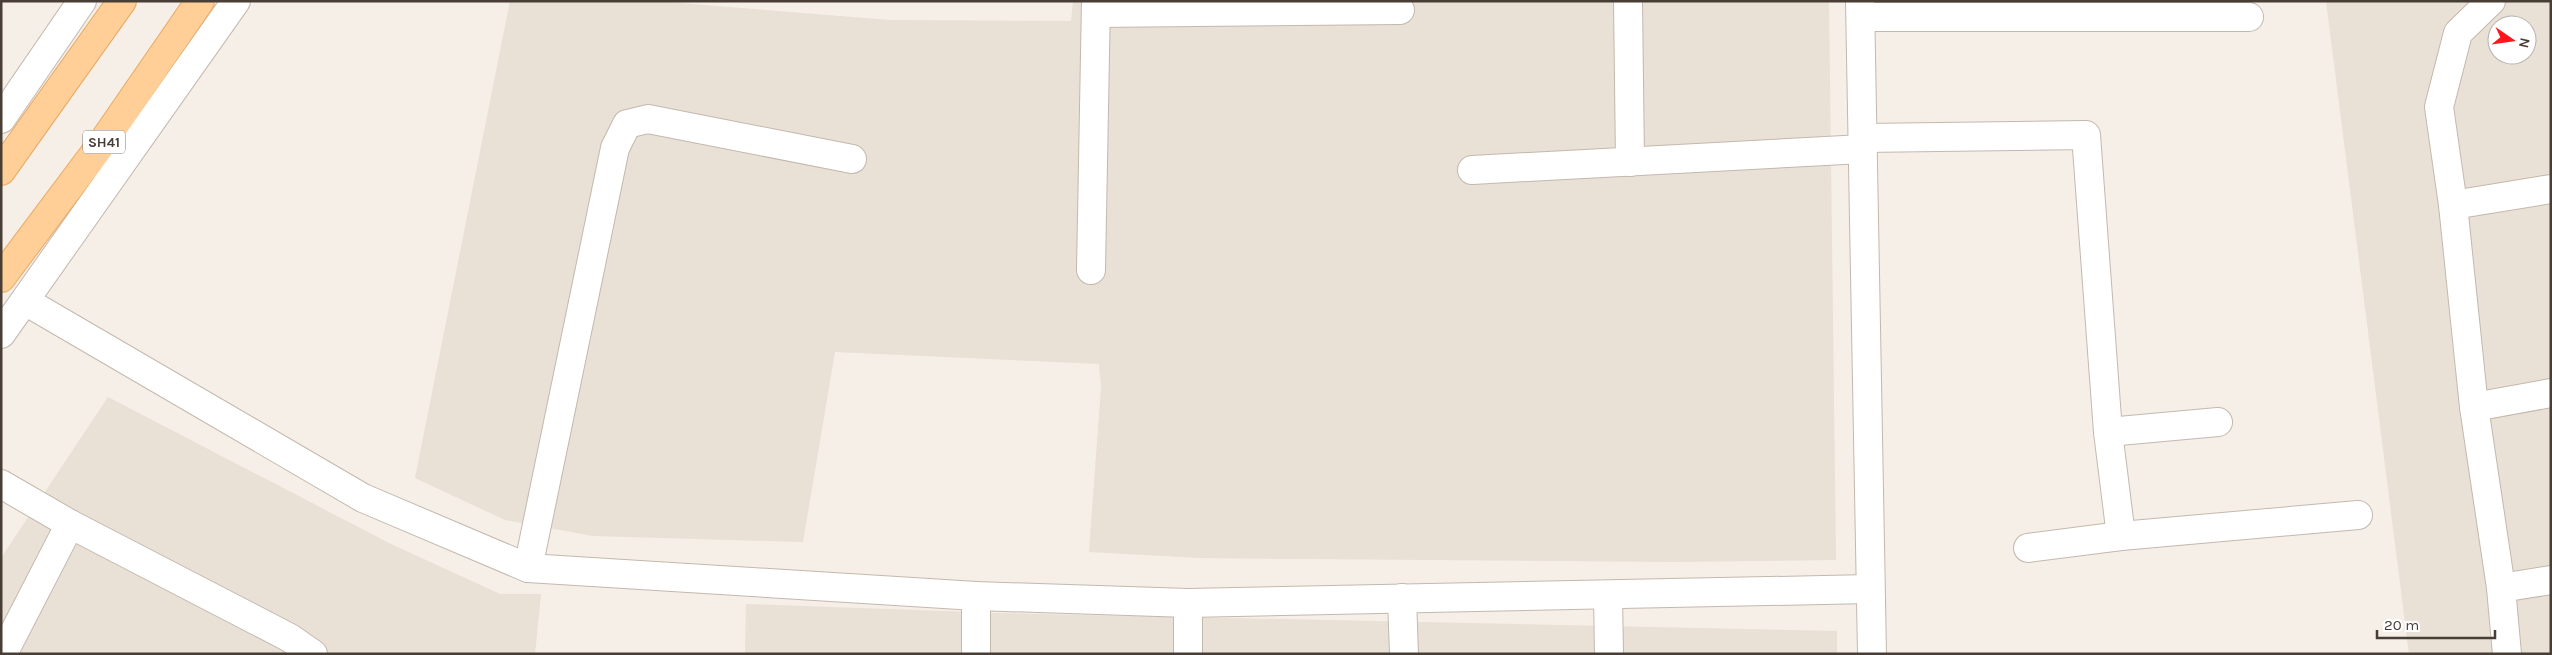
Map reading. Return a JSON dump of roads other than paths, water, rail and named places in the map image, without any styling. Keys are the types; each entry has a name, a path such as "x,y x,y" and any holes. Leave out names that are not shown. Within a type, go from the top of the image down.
{"main road":[{"path":"1,172 122,1"},
{"name":"SH41","path":"1,278 100,146 200,1"}],"street":[{"path":"1,119 82,1"},
{"path":"1,334 236,1"},
{"path":"1628,1 1630,162"},
{"path":"2491,1 2458,33 2439,107 2453,205 2474,406 2501,588 2507,654"},
{"path":"1092,270 1096,7 1400,10"},
{"path":"1872,654 1860,9 2249,17"},
{"path":"528,568 615,148 627,124 648,119 852,159"},
{"path":"1472,170 1630,162 1863,144 2086,135 2108,432 2121,536"},
{"path":"2453,205 2551,189"},
{"path":"25,301 363,498 528,568 976,596 1188,603 1870,589"},
{"path":"2474,406 2551,393"},
{"path":"2108,432 2218,422"},
{"path":"1,484 70,524 290,638 313,654"},
{"path":"2028,548 2121,536 2358,515"},
{"path":"3,654 70,524"},
{"path":"2501,588 2551,580"},
{"path":"1608,595 1609,654"},
{"path":"976,596 976,654"},
{"path":"1402,598 1404,654"},
{"path":"1188,603 1188,654"}]}
